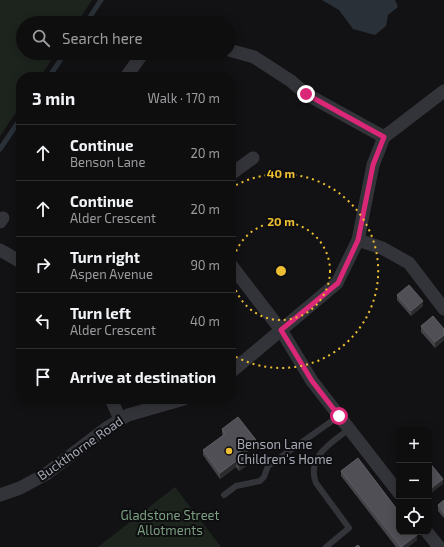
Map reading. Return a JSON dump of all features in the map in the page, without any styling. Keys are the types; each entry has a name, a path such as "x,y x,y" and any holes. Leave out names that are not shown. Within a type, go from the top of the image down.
{"street":[{"path":"236,52 254,57 291,81 306,94 384,137"},
{"path":"130,72 139,60"},
{"path":"236,368 338,283 358,240 373,165 384,137 444,91"},
{"path":"236,170 253,158"},
{"path":"358,240 382,248 409,263 444,309"},
{"path":"0,250 16,259"},
{"path":"236,272 281,330 312,381 396,489"},
{"path":"113,404 120,419"},
{"name":"Buckthorne Road","path":"0,495 20,488 46,474 120,419 128,415 166,404"}],"lane":[{"path":"224,495 236,486 260,481 268,466 339,416"},
{"path":"326,547 349,528 316,483 313,474 314,465 318,455 348,429"}],"green space":[{"path":"0,0 92,0 82,16 16,16 16,60 51,60 43,72 16,72 16,112 0,136"},
{"name":"Gladstone Street Allotments","path":"175,487 221,547 98,547"}],"shaded area":[{"path":"322,0 395,0 398,7 388,15 386,26 375,35 353,29 339,10"}],"building":[{"path":"409,285 423,301 411,311 397,295"},
{"path":"433,316 444,329 444,335 435,342 421,326"},
{"name":"Benson Lane Children's Home","path":"238,417 256,440 240,451 246,460 239,465 236,461 220,473 203,450 225,434 222,429"},
{"path":"358,458 396,508 396,535 417,535 401,547 341,471"},
{"path":"432,466 443,479 432,488"},
{"path":"444,500 444,513 438,505"}],"waterway":[{"path":"91,16 101,0"},
{"path":"52,72 60,60"},
{"path":"0,149 16,125"}],"place":[{"name":"Benson Lane Children's Home","path":"229,451"}],"route":[{"path":"306,94 384,137 373,165 358,240 338,283 281,330 312,381 339,416"}]}
